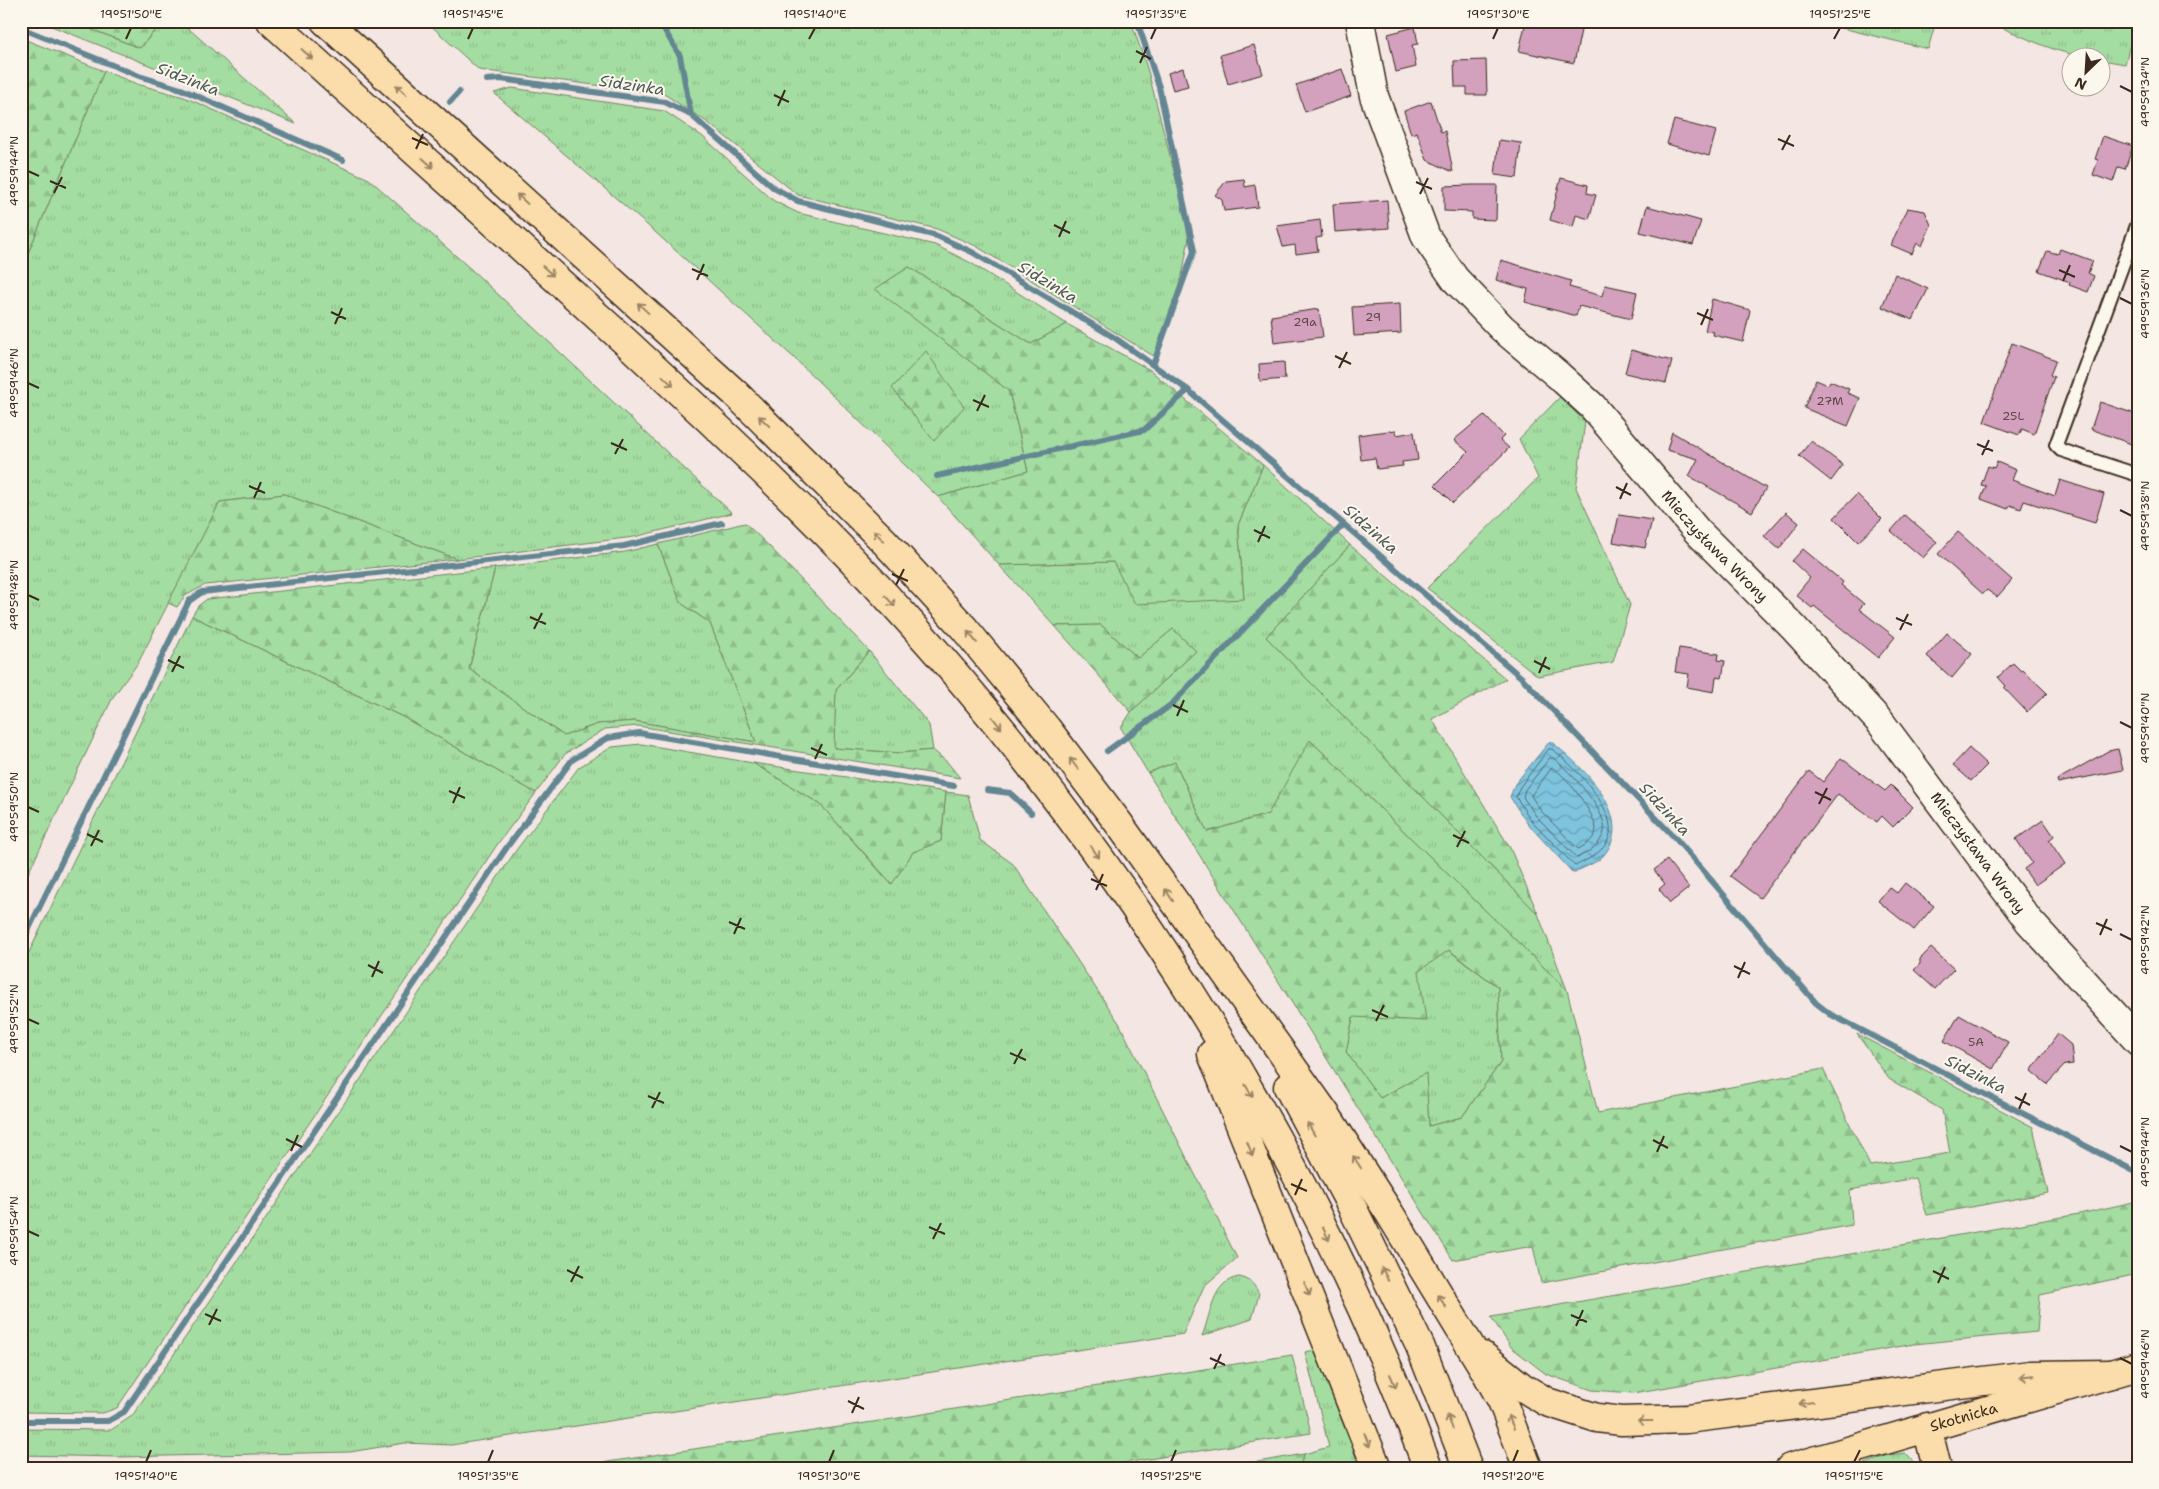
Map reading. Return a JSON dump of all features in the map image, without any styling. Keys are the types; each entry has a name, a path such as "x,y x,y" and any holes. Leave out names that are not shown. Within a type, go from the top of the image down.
{"main road":[{"path":"271,21 693,404 857,565 908,620 997,724 1104,865 1179,974 1268,1123 1321,1224 1365,1316 1428,1468"},
{"path":"324,21 735,393 884,541 964,628 1048,729 1120,825 1197,936 1325,1113 1390,1214 1502,1401 1528,1468"},
{"path":"1197,936 1277,1068 1348,1199 1420,1346 1468,1468"},
{"path":"1179,974 1377,1468"},
{"path":"1467,1342 1504,1375 1547,1402 1597,1418 1622,1421 1687,1419 2030,1375 2111,1374"},
{"name":"Skotnicka","path":"1790,1468 1839,1462 1927,1427 2138,1366"},
{"path":"1927,1427 1937,1468"}],"street":[{"name":"Mieczysława Wrony","path":"1360,21 1374,96 1426,238 1455,279 1502,328 1558,374 1592,406 1697,531 1793,627 1881,723 2029,921 2138,1041"}],"lane":[{"path":"2138,223 2056,445 2061,450 2138,475"}],"green space":[{"path":"39,21 70,21 140,48 159,26 149,21 180,21 296,124"},
{"path":"70,21 149,21 159,25 140,48"},
{"path":"426,21 1131,21 1148,71 1190,233 1182,276 1155,357 976,246 937,229 798,195 707,122 664,94 479,70"},
{"path":"1813,21 1936,21 1928,49"},
{"path":"1987,21 2136,21 2125,64 2112,62 2112,48 2062,48 2062,51"},
{"path":"21,38 104,71 21,270"},
{"path":"104,71 137,84 184,97 369,179 473,271 732,513 634,537 457,559 284,494 220,502 138,663 113,697 21,888 21,270"},
{"path":"512,88 664,111 702,136 774,201 798,213 935,245 971,263 1067,324 1031,344 909,267 876,289 1009,391 1028,471 938,497 792,356 654,231 494,93"},
{"path":"909,267 1031,344 1067,324 1150,370 1263,465 1238,525 1244,599 1135,604 1113,562 999,565 938,497 1028,471 1009,391 875,289"},
{"path":"926,351 964,407 934,441 892,388"},
{"path":"1560,397 1585,422 1576,488 1630,605 1613,662 1538,676 1427,588 1538,478 1519,439"},
{"path":"1263,465 1350,545 1266,637 1538,914 1567,990 1311,741 1268,814 1207,832 1175,762 1148,773 1121,728 1131,712 1196,651 1173,629 1138,658 1101,625 1055,626 999,565 1113,562 1244,599 1238,525"},
{"path":"284,494 457,559 205,585 185,596 177,607 168,603 220,502"},
{"path":"745,523 869,651 836,690 834,748 900,753 933,750 948,763 960,778 638,726 605,729 565,754 536,793 403,717 192,616 198,606 207,599 495,568 469,669 564,736 598,724 634,721 756,742 710,623 681,603 658,544"},
{"path":"658,544 681,603 710,623 756,742 634,721 598,724 564,736 469,669 495,568 625,552"},
{"path":"1350,545 1506,679 1432,719 1510,848 1538,914 1266,637"},
{"path":"192,616 403,717 536,793 499,842 117,1408 103,1413 21,1412 21,969"},
{"path":"1101,625 1138,658 1173,629 1196,651 1131,712 1055,626"},
{"path":"869,651 929,725 933,750 900,753 833,748 836,690"},
{"path":"1310,740 1567,990 1598,1113 1823,1069 1870,1166 1950,1153 1942,1110 1889,1079 1857,1034 2033,1127 2048,1193 1927,1215 1915,1178 1850,1190 1852,1225 1541,1283 1533,1246 1453,1260 1148,773 1175,762 1207,832 1268,814","holes":["1449,950 1498,987 1501,1062 1462,1117 1429,1126 1426,1073 1380,1098 1346,1052 1353,1017 1426,1021 1419,971"]},
{"path":"641,744 753,763 820,804 891,884 913,852 941,841 946,792 968,795 980,840 1013,864 1119,1023 1237,1258 1204,1286 1183,1334 451,1445 405,1443 350,1452 118,1457 21,1455 21,1429 111,1430 132,1416 517,849 579,767 612,747"},
{"path":"753,763 946,792 941,841 913,852 892,884 820,804"},
{"path":"1448,950 1498,987 1501,1062 1462,1117 1429,1126 1425,1074 1380,1098 1346,1052 1353,1017"},
{"path":"2138,1201 2138,1274 2040,1295 2037,1332 1914,1344 1633,1393 1592,1390 1546,1374 1511,1347 1491,1317 2079,1214"},
{"path":"1239,1277 1251,1283 1259,1294 1252,1319 1202,1336 1218,1292 1230,1280"},
{"path":"1315,1350 1360,1468 1299,1468 1304,1454 1329,1447 1305,1352"},
{"path":"1292,1355 1311,1433 1093,1468 568,1468 886,1420"},
{"path":"1905,1453 1919,1468 1869,1468 1865,1464 1889,1455"},
{"path":"1304,1454 1299,1468 1223,1468"}],"water":[{"path":"1550,741 1589,777 1610,809 1614,825 1612,841 1603,856 1573,873 1527,823 1510,797 1515,784"}],"building":[{"path":"1526,21 1583,21 1574,63 1519,51"},
{"path":"1415,27 1418,44 1412,45 1416,67 1396,72 1388,34"},
{"path":"1254,45 1263,74 1228,84 1220,55"},
{"path":"1486,60 1487,95 1467,95 1467,87 1455,87 1454,61"},
{"path":"1183,68 1188,86 1173,90 1168,73"},
{"path":"1342,69 1351,96 1305,112 1296,85"},
{"path":"1431,101 1441,132 1445,131 1453,172 1427,160 1417,132 1411,134 1404,111"},
{"path":"1674,120 1716,131 1709,156 1667,144"},
{"path":"2103,136 2133,146 2125,169 2118,167 2113,182 2093,175 2098,160 2095,159"},
{"path":"1499,140 1521,143 1517,178 1495,175"},
{"path":"1561,178 1588,185 1587,193 1596,195 1589,219 1576,215 1573,227 1550,220"},
{"path":"1244,179 1245,187 1255,185 1258,207 1224,211 1222,200 1215,195 1226,181"},
{"path":"1497,185 1496,220 1472,219 1472,212 1444,211 1444,186"},
{"path":"1387,200 1389,228 1335,232 1333,204"},
{"path":"1647,206 1701,221 1693,245 1640,232"},
{"path":"1907,208 1925,211 1931,225 1922,246 1917,243 1912,254 1891,245"},
{"path":"1320,220 1322,237 1316,238 1318,251 1296,254 1295,245 1283,247 1277,226"},
{"path":"2060,249 2093,261 2088,273 2094,276 2088,292 2069,285 2070,282 2039,271 2047,251 2058,254"},
{"path":"1501,260 1571,281 1569,287 1602,296 1605,285 1637,292 1631,319 1579,306 1576,316 1525,302 1528,289 1496,280"},
{"path":"1895,274 1928,289 1913,320 1882,307"},
{"path":"1712,299 1750,310 1743,342 1713,335 1714,332 1705,331"},
{"path":"1400,304 1401,333 1354,336 1352,307"},
{"path":"1319,309 1323,337 1274,343 1271,316"},
{"path":"2012,343 2056,360 2050,375 2054,377 2034,434 2022,429 2019,435 1984,422"},
{"path":"1631,350 1672,361 1666,383 1625,373"},
{"path":"1284,362 1285,379 1260,381 1259,364"},
{"path":"1816,380 1828,385 1830,381 1849,389 1847,393 1860,398 1848,426 1804,408"},
{"path":"2100,402 2138,415 2138,434 2134,445 2091,429"},
{"path":"1484,415 1504,436 1500,440 1509,448 1453,503 1435,485 1468,452 1454,440"},
{"path":"1396,430 1397,435 1414,432 1418,460 1402,462 1403,466 1377,469 1375,458 1361,460 1358,435"},
{"path":"1672,432 1766,488 1752,512 1689,476 1698,459 1667,450"},
{"path":"1811,441 1843,465 1831,481 1799,456"},
{"path":"1997,462 2016,470 2012,480 2055,496 2060,480 2104,494 2095,523 2024,501 2021,509 2010,505 2008,509 1981,499 1986,486 1981,485 1988,466 1994,468"},
{"path":"1857,494 1882,519 1858,542 1834,518"},
{"path":"1786,512 1799,523 1779,549 1764,536"},
{"path":"1619,515 1652,520 1645,548 1613,542"},
{"path":"1905,515 1937,542 1923,558 1891,531"},
{"path":"1958,532 2012,580 1997,597 1987,590 1983,594 1938,554"},
{"path":"1803,549 1843,582 1841,585 1864,604 1859,609 1895,637 1878,658 1814,606 1812,608 1796,595 1810,578 1792,561"},
{"path":"1947,633 1972,654 1952,678 1927,656"},
{"path":"1679,648 1719,654 1718,660 1725,661 1722,678 1716,677 1714,692 1687,687 1689,674 1675,672"},
{"path":"2013,663 2047,693 2027,712 2004,688 2006,686 1998,677"},
{"path":"1969,748 1987,765 1971,781 1953,765"},
{"path":"2118,749 2123,770 2058,783 2057,780 2108,751"},
{"path":"1841,758 1885,791 1891,785 1913,807 1893,827 1882,816 1877,822 1838,794 1760,898 1730,876 1809,771 1823,782"},
{"path":"2043,820 2054,836 2049,840 2065,864 2035,885 2024,869 2032,863 2016,839"},
{"path":"1667,860 1689,888 1670,903 1659,889 1665,884 1654,870"},
{"path":"1905,883 1934,906 1914,930 1878,901 1889,887 1897,893"},
{"path":"1931,948 1954,969 1935,989 1914,970 1920,964 1920,959"},
{"path":"1959,1015 2008,1042 1993,1069 1944,1041"},
{"path":"2058,1034 2071,1045 2073,1064 2065,1065 2047,1084 2031,1071"}],"waterway":[{"path":"659,21 680,56 691,115"},
{"path":"1137,21 1159,87 1194,251 1153,365"},
{"name":"Sidzinka","path":"21,28 139,76 181,89 343,160"},
{"name":"Sidzinka","path":"487,80 501,79 665,102 691,115 774,188 798,201 937,236 972,252 1115,338 1188,390 1522,678 1677,840 1816,1003 1830,1014 2138,1173"},
{"name":"Sidzinka","path":"450,102 459,92"},
{"path":"937,476 1144,430 1188,390"},
{"path":"21,945 189,601 202,592 624,546 722,523"},
{"path":"1107,751 1172,704 1343,525"},
{"path":"21,1421 108,1421 124,1412 507,847 572,760 608,738 639,733 954,786"},
{"path":"987,790 1010,793 1031,813"}]}
